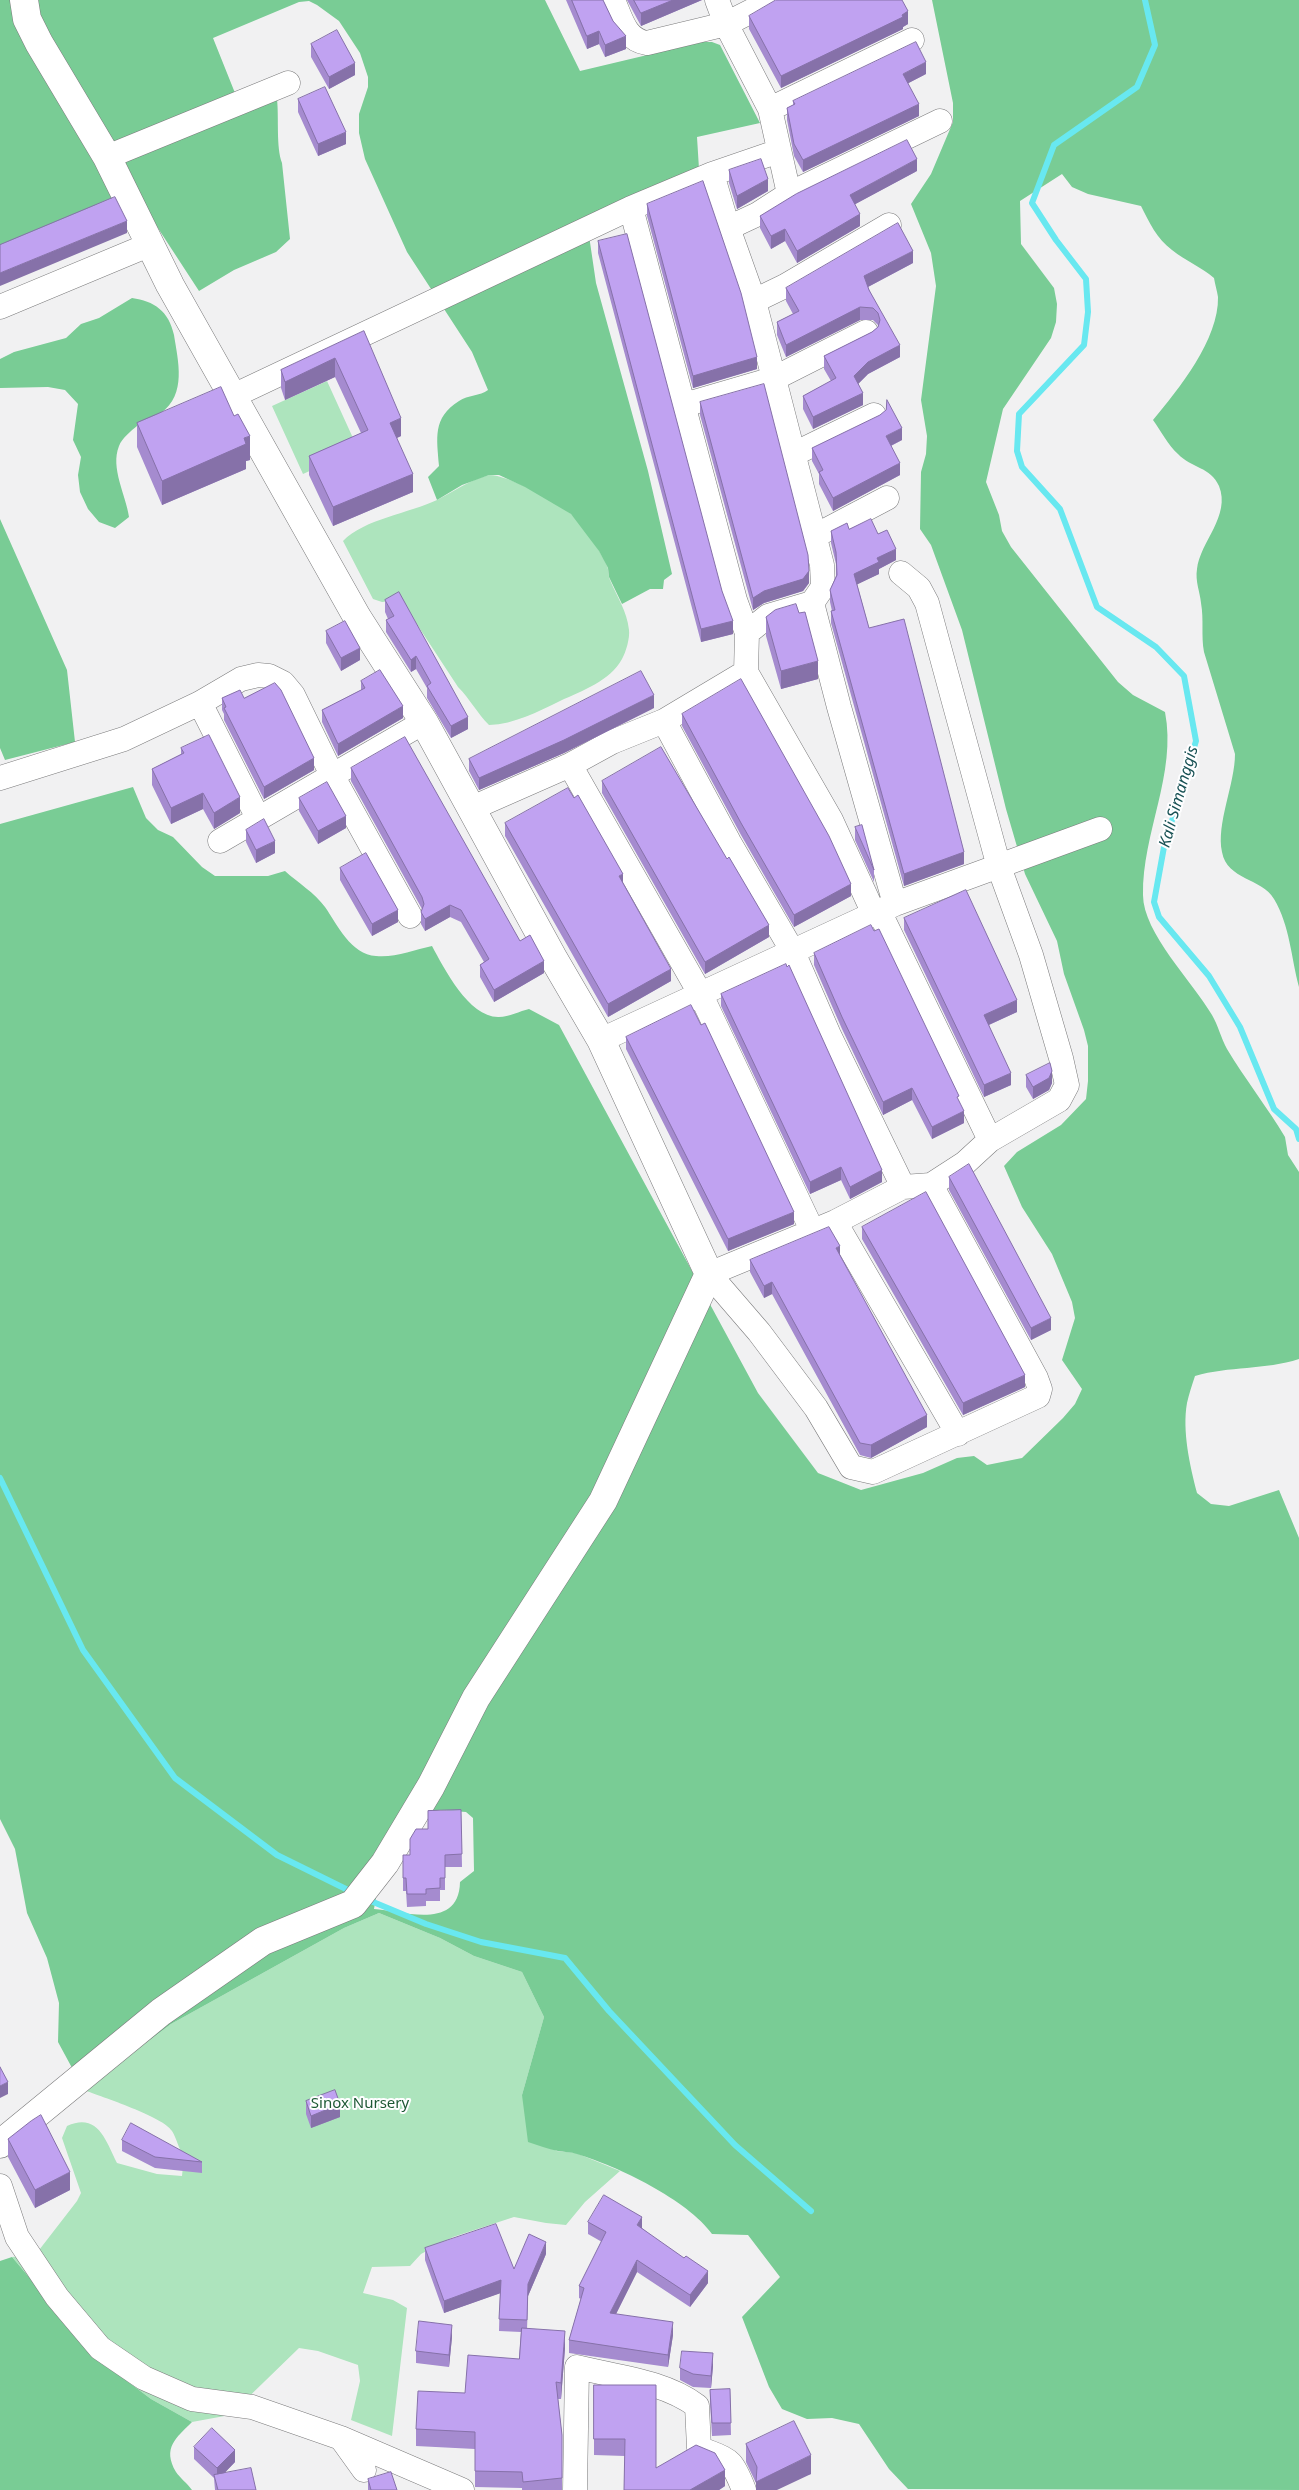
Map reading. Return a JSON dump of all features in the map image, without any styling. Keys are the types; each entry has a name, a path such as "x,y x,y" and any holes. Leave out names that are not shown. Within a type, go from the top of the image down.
{"street":[{"path":"24,0 28,19 39,43 108,158 170,285 357,617 424,722 470,809 601,1040 709,1274 759,1332 816,1408 851,1467 873,1472 1038,1396 1040,1389 1036,1378 931,1185"},
{"path":"614,0 629,36 638,42 647,43 726,24 773,0"},
{"path":"717,0 726,24 770,109 789,194"},
{"path":"770,109 912,40"},
{"path":"108,158 288,83"},
{"path":"728,228 758,214 789,194 940,121"},
{"path":"233,396 631,208 712,174 779,151"},
{"path":"712,174 728,228 754,301 822,565 823,587 812,603 768,616 747,633"},
{"path":"631,208 735,600 747,633 746,672 883,910 990,1140"},
{"path":"754,301 785,286 889,224"},
{"path":"0,307 151,244"},
{"path":"684,406 773,379 866,332"},
{"path":"794,454 874,415"},
{"path":"815,536 887,498"},
{"path":"0,2144 161,2012 263,1941 353,1904 385,1863 431,1786 476,1698 603,1501 709,1274 835,1222 903,1188 931,1185 965,1163 990,1140 1059,1100 1067,1085 1061,1058 1031,956 999,867 927,603 919,588 901,573"},
{"path":"812,603 839,708 883,910"},
{"path":"470,809 570,765 612,742 664,720 746,672"},
{"path":"0,778 124,739 200,703 241,680 258,675 268,676 283,683 293,695 332,775 410,916"},
{"path":"200,703 258,818"},
{"path":"664,720 729,842 793,952 829,1035 903,1188"},
{"path":"220,841 424,722"},
{"path":"570,765 701,995 812,1230"},
{"path":"601,1040 883,910 1100,829"},
{"path":"835,1222 958,1434"},
{"path":"0,2186 18,2237 57,2296 100,2348 144,2378 192,2399 252,2407 340,2438 462,2490"},
{"path":"575,2490 577,2367 658,2386 683,2395 697,2406 699,2448 732,2462 744,2490"},
{"path":"340,2438 364,2470"}],"green space":[{"path":"0,0 545,0 580,71 702,42 712,42 720,45 760,123 697,137 699,169 587,222 596,283 648,471 672,574 664,580 663,589 650,589 622,604 599,551 571,514 525,487 499,475 489,475 462,485 437,500 428,477 439,466 437,438 440,422 444,414 459,401 488,390 472,352 407,252 365,159 359,133 359,114 368,87 368,77 360,53 339,21 309,1 299,2 213,38 235,93 277,99 279,149 290,239 276,252 234,270 199,291 137,196 110,199 0,249"},
{"path":"932,0 1299,0 1299,987 1284,920 1274,899 1262,887 1237,874 1225,861 1222,852 1223,817 1232,778 1235,754 1204,652 1202,609 1197,582 1197,569 1203,549 1218,518 1222,497 1219,486 1211,475 1183,459 1174,450 1153,420 1196,363 1212,330 1217,313 1218,297 1214,278 1167,246 1154,230 1141,206 1088,194 1072,187 1062,174 1020,201 1021,244 1054,288 1057,304 1056,322 1051,338 1003,409 986,482 999,515 1002,531 1011,547 1118,682 1133,695 1165,712 1166,758 1144,872 1143,895 1145,910 1160,941 1204,1002 1216,1023 1227,1049 1285,1137 1288,1155 1299,1172 1299,1359 1273,1365 1195,1376 1187,1403 1185,1425 1189,1460 1197,1493 1211,1504 1229,1506 1279,1490 1299,1538 1299,2490 908,2489 889,2469 859,2424 832,2418 807,2419 782,2409 769,2387 742,2317 780,2277 748,2235 712,2234 701,2221 686,2209 669,2197 631,2176 593,2159 528,2142 522,2095 544,2017 522,1972 474,1956 440,1938 379,1913 344,1928 171,2024 84,2090 58,2042 59,2003 47,1958 27,1913 15,1849 0,1819 0,824 133,787 146,818 158,830 173,837 202,867 215,876 268,876 285,871 321,902 346,938 359,950 367,954 383,956 397,955 432,946 443,967 459,990 478,1009 488,1015 499,1017 529,1009 559,1025 758,1393 818,1473 861,1490 923,1473 957,1458 974,1456 987,1465 1022,1458 1075,1404 1082,1389 1062,1360 1075,1318 1072,1302 1052,1254 1022,1207 1004,1166 1017,1152 1061,1125 1086,1099 1088,1046 1064,974 1057,941 1025,874 1006,809 962,630 931,545 920,529 921,472 926,454 927,436 921,400 936,286 931,253 911,204 931,174 953,122 953,103","holes":["440,1810 466,1812 473,1818 474,1871 460,1882 457,1897 450,1907 440,1913 427,1915 374,1909 377,1892 423,1813"]},
{"path":"132,298 154,305 168,320 174,335 179,377 175,396 169,405 158,415 137,426 120,443 116,463 117,472 129,517 115,528 99,522 88,509 80,492 78,475 81,457 73,440 78,404 65,390 48,387 0,388 0,359 14,352 66,338 81,324 99,318"},
{"path":"327,381 358,449 303,474 272,406"},
{"path":"489,475 507,479 542,495 570,513 580,523 596,545 607,566 609,578 628,623 629,633 622,659 617,667 603,679 526,717 489,725 458,687 401,600 382,602 373,599 343,541 363,527 426,505"},
{"path":"0,519 67,670 75,742 5,760 0,748"},
{"name":"Sinox Nursery","path":"379,1913 440,1938 474,1956 522,1972 544,2017 522,2095 556,2151 576,2153 620,2171 585,2202 566,2225 514,2217 453,2237 421,2254 410,2266 372,2267 363,2293 393,2300 407,2308 392,2436 351,2420 360,2381 358,2365 318,2351 299,2348 230,2415 192,2422 151,2399 99,2360 12,2257 36,2254 77,2201 81,2193 62,2138 67,2126 86,2123 94,2126 105,2138 117,2163 157,2174 182,2176 184,2156 172,2131 167,2126 118,2102 84,2090 171,2024 344,1928"},
{"path":"12,2257 99,2360 151,2399 192,2422 176,2439 170,2456 176,2472 192,2490 0,2490 0,2261"}],"building":[{"path":"572,0 603,0 613,21 626,36 605,45 599,31 587,36"},
{"path":"634,0 673,0 641,13"},
{"path":"776,0 902,0 908,11 902,15 903,17 781,76 749,16"},
{"path":"337,30 355,63 329,77 311,44"},
{"path":"916,42 926,62 903,74 919,104 803,160 794,144 787,108 795,104 793,101"},
{"path":"325,87 346,132 318,144 298,99"},
{"path":"907,140 917,159 850,195 860,214 797,251 785,229 771,236 760,216 796,194"},
{"path":"761,159 768,179 737,196 729,170"},
{"path":"703,181 741,293 757,357 693,376 647,204"},
{"path":"115,197 127,221 0,273 0,245"},
{"path":"898,223 913,251 864,276 869,290 900,345 868,362 854,376 863,393 813,417 803,396 836,378 824,356 872,332 878,327 880,320 878,313 873,308 860,307 786,345 777,322 799,311 786,288"},
{"path":"627,234 722,591 733,621 701,629 598,241"},
{"path":"364,331 401,418 390,423 413,474 333,507 309,456 368,430 335,358 285,382 281,370"},
{"path":"764,384 808,555 809,571 803,579 764,591 753,598 700,402"},
{"path":"221,387 234,416 238,414 250,436 244,438 246,444 162,481 137,423"},
{"path":"887,400 902,428 886,436 900,463 833,498 819,472 823,470 812,448 880,415 886,410"},
{"path":"871,519 878,534 887,530 896,549 877,558 879,562 854,574 869,628 904,619 964,852 904,874 831,611 835,610 830,590 837,575 836,552 831,531 847,523 849,529"},
{"path":"399,592 468,717 451,726 427,686 431,683 416,656 411,660 386,620 394,616 385,600"},
{"path":"796,604 799,613 805,612 818,661 781,671 766,617 775,610"},
{"path":"345,621 360,648 341,658 326,631"},
{"path":"380,670 403,706 338,744 322,710 365,688 361,681"},
{"path":"641,671 654,695 564,740 479,778 469,759"},
{"path":"741,679 829,836 851,884 794,915 741,823 682,714"},
{"path":"275,683 281,690 314,758 264,787 224,708 226,707 222,698 240,690 244,698"},
{"path":"209,735 240,797 214,813 203,793 171,808 152,769 184,753 181,748"},
{"path":"405,737 520,941 530,935 544,961 494,990 480,965 489,959 461,910 450,905 425,919 421,912 424,904 422,897 351,768"},
{"path":"661,747 727,859 729,857 769,925 705,962 602,781"},
{"path":"327,782 346,816 318,831 299,798"},
{"path":"568,788 574,798 578,795 623,874 619,876 671,969 608,1004 505,823"},
{"path":"264,819 275,841 256,850 246,830"},
{"path":"862,825 874,870 855,827"},
{"path":"366,853 398,910 372,924 340,868"},
{"path":"966,890 1017,1000 984,1015 1011,1073 984,1085 904,918"},
{"path":"871,925 874,931 879,929 959,1096 957,1097 964,1111 932,1127 912,1088 883,1102 814,953"},
{"path":"786,964 787,967 789,965 882,1170 850,1187 841,1167 810,1182 721,994"},
{"path":"691,1005 701,1025 705,1023 794,1212 728,1239 626,1037"},
{"path":"1050,1063 1052,1071 1049,1078 1033,1087 1026,1075"},
{"path":"969,1164 1051,1318 1031,1328 949,1177"},
{"path":"926,1192 1025,1375 963,1403 862,1227"},
{"path":"829,1227 840,1246 836,1248 927,1415 871,1445 860,1443 772,1282 764,1286 750,1260"},
{"path":"461,1810 462,1854 445,1855 445,1878 440,1878 440,1888 426,1889 426,1894 407,1894 406,1878 403,1878 403,1855 410,1855 410,1839 416,1829 428,1829 428,1811"},
{"path":"0,2067 8,2082 0,2086"},
{"path":"335,2090 340,2104 311,2116 306,2101"},
{"path":"41,2115 70,2172 35,2190 8,2139"},
{"path":"131,2123 202,2162 155,2157 122,2140"},
{"path":"604,2195 642,2217 637,2225 684,2258 686,2256 708,2271 690,2295 637,2260 610,2313 673,2322 668,2355 569,2340 584,2288 579,2286 606,2232 588,2222"},
{"path":"496,2224 514,2269 529,2234 546,2242 528,2284 527,2320 499,2319 501,2280 444,2301 425,2248"},
{"path":"419,2321 452,2325 449,2355 416,2351"},
{"path":"522,2328 565,2331 561,2383 556,2382 562,2435 562,2478 523,2482 522,2472 475,2471 475,2432 416,2429 418,2391 465,2393 468,2355 519,2359"},
{"path":"682,2351 713,2353 711,2376 693,2374 680,2368"},
{"path":"594,2385 656,2385 656,2468 696,2445 715,2453 725,2470 690,2490 624,2490 625,2439 594,2439"},
{"path":"730,2389 731,2423 712,2423 710,2390"},
{"path":"794,2421 811,2455 756,2482 757,2467 746,2444"},
{"path":"212,2428 235,2450 217,2468 194,2447"},
{"path":"251,2468 256,2490 218,2490 214,2475"},
{"path":"391,2472 397,2490 371,2490 368,2479"}],"waterway":[{"name":"Kali Simanggis","path":"1145,0 1155,45 1137,87 1054,145 1032,203 1056,240 1086,279 1088,312 1084,345 1019,414 1017,451 1022,467 1060,509 1097,607 1156,647 1184,676 1196,741 1164,847 1154,902 1159,917 1209,976 1240,1027 1274,1109 1296,1129 1299,1139"},
{"path":"0,1478 83,1650 175,1778 277,1855 352,1892"},
{"path":"366,1899 426,1924 481,1942 565,1958 609,2011 735,2145 811,2211"}]}
